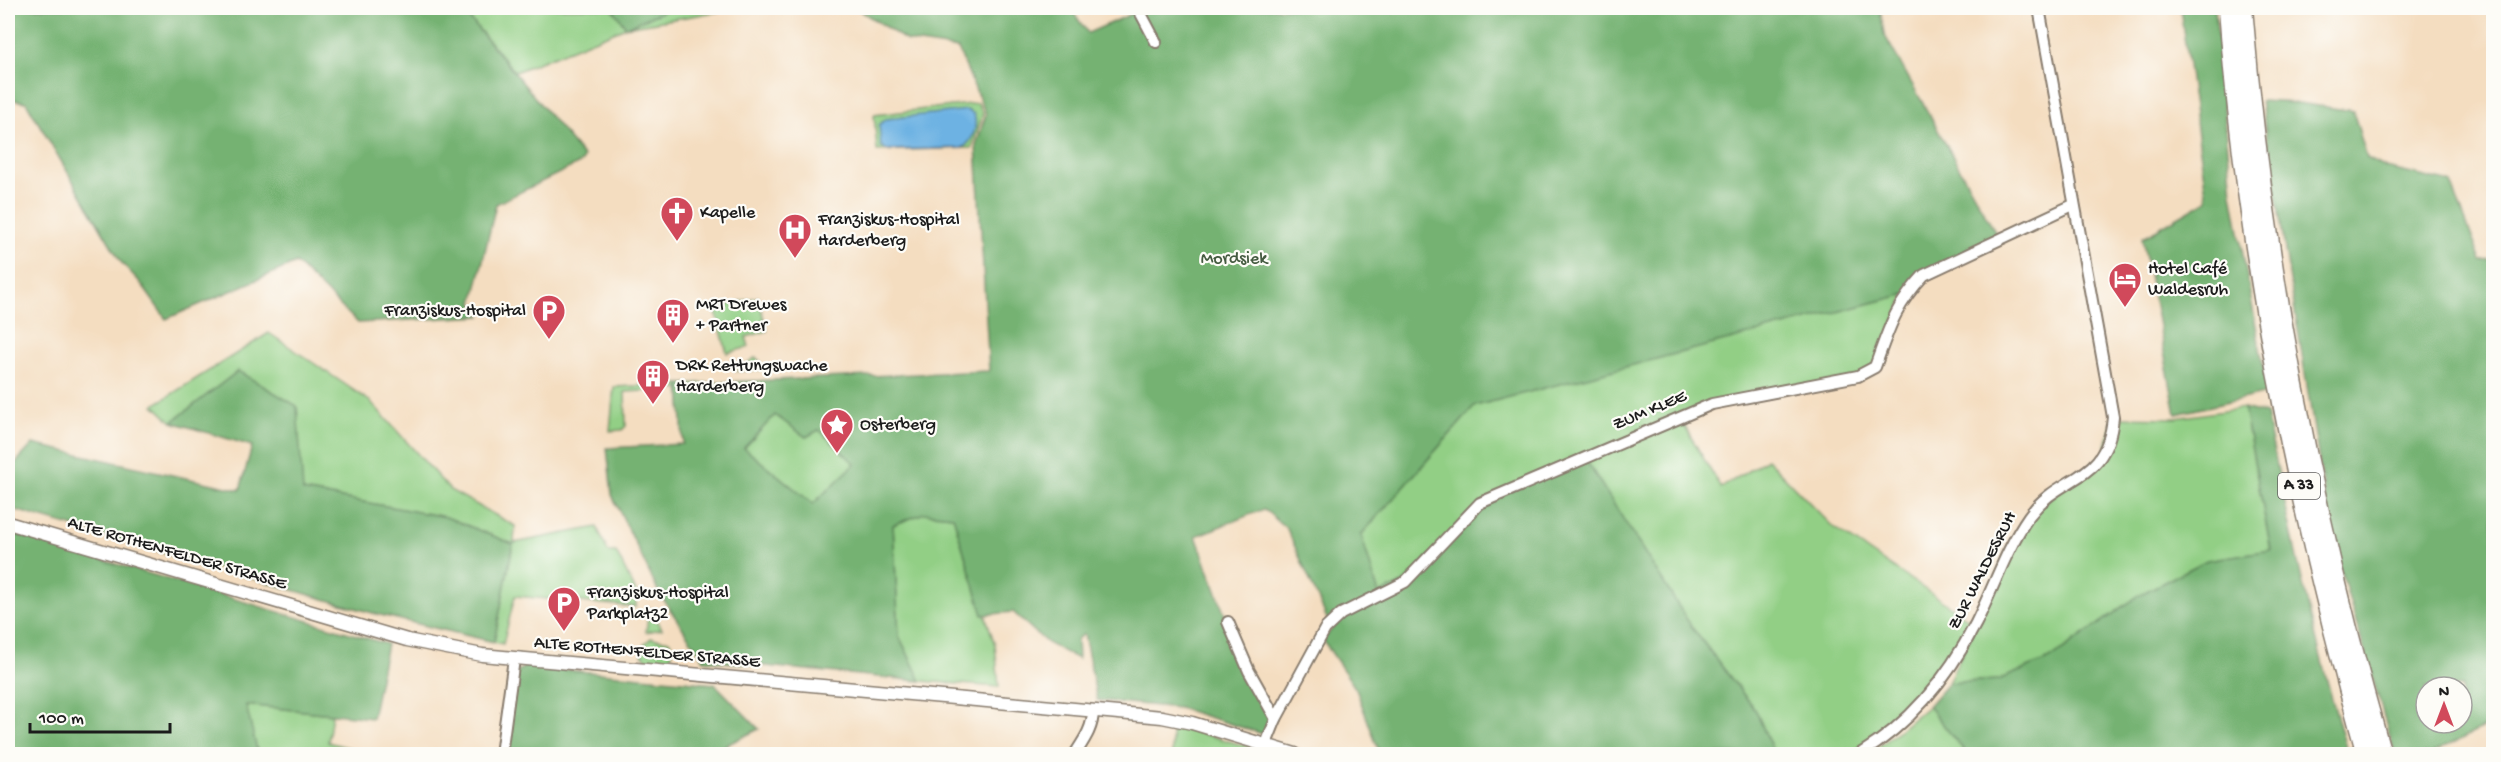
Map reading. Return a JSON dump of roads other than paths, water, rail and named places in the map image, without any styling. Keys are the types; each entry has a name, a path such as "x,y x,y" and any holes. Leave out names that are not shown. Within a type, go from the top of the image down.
{"highway":[{"name":"A 33","path":"2228,8 2251,213 2291,450 2320,580 2366,754"},
{"name":"A 33","path":"2243,8 2268,226 2306,448 2349,634 2382,754"}],"street":[{"path":"1138,8 1156,42"},
{"name":"ZUR WALDESRUH","path":"1860,754 1896,729 1941,681 1976,624 2012,544 2030,514 2056,490 2089,471 2104,455 2111,437 2113,417 2039,8"},
{"name":"ZUM KLEE","path":"1267,750 1276,719 1325,629 1341,614 1406,582 1480,503 1712,404 1858,376 1875,367 1894,313 1906,294 1924,275 2073,205"},
{"name":"ALTE ROTHENFELDER STRASSE","path":"8,523 406,640 514,659 1172,719 1267,750 1295,754"},
{"path":"1228,622 1249,672 1276,719"},
{"path":"501,754 514,659"},
{"path":"1076,754 1088,735 1093,722 1093,711"}],"water":[{"path":"967,110 974,114 975,128 972,138 962,148 887,150 881,146 879,125 886,119"}],"place":[{"name":"Kapelle","path":"677,242"},
{"name":"Franziskus-Hospital Harderberg","path":"795,259"},
{"name":"Hotel Café Waldesruh","path":"2125,308"},
{"name":"Franziskus-Hospital","path":"549,340"},
{"name":"MRT Drewes + Partner","path":"673,344"},
{"name":"DRK Rettungswache Harderberg","path":"653,405"},
{"name":"Osterberg","path":"837,454"},
{"name":"Franziskus-Hospital Parkplatz2","path":"564,632"}],"park label":[{"name":"Mordsiek","path":"1234,259"}]}
